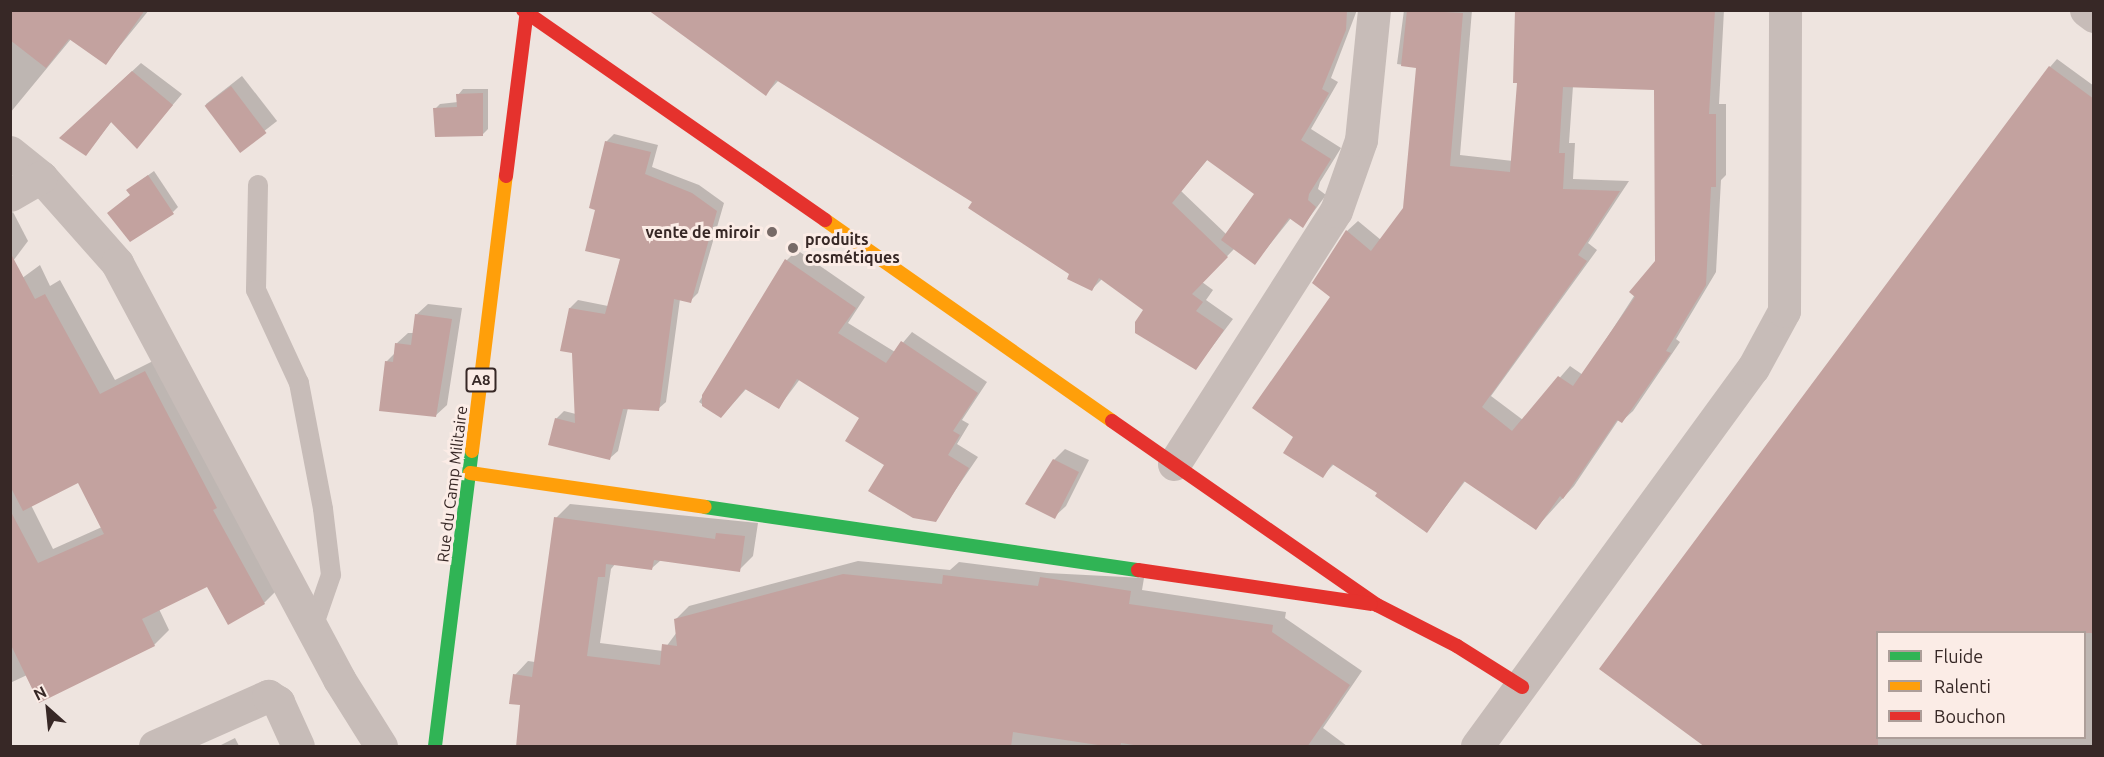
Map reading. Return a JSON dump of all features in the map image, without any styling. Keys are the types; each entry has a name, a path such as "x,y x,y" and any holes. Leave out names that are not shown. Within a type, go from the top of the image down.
{"main road":[{"path":"525,11 1377,605 1458,646 1522,687"},
{"name":"Rue du Camp Militaire","path":"435,747 525,11"},
{"path":"470,473 1377,605"}],"street":[{"path":"1174,464 1336,211 1361,140 1374,10"},
{"path":"1477,747 1754,368 1784,311 1785,10"},
{"path":"2086,10 2094,16"},
{"path":"10,152 41,177 117,263 313,627 381,747"},
{"path":"10,195 41,177"},
{"path":"155,747 268,696 278,702 298,747"}],"lane":[{"path":"258,185 256,290 299,383 323,509 331,575 313,627"}],"building":[{"path":"10,10 145,10 106,65 69,39 46,68 10,40"},
{"path":"648,10 1347,10 1346,30 1322,89 1329,93 1301,140 1331,159 1309,194 1308,200 1316,207 1303,228 1289,218 1255,265 1221,240 1254,194 1207,160 1172,203 1228,257 1192,294 1203,302 1196,311 1224,330 1196,370 1135,333 1135,322 1143,310 1099,278 1092,291 1067,279 1069,274 968,208 972,202 776,80 766,96"},
{"path":"1407,10 1463,13 1450,166 1510,172 1517,83 1513,83 1515,10 1715,10 1709,114 1716,114 1716,187 1711,187 1706,285 1666,351 1671,353 1622,423 1617,420 1563,499 1560,496 1536,530 1464,481 1427,533 1375,496 1377,493 1332,464 1323,478 1283,453 1293,437 1252,408 1330,297 1312,283 1346,230 1371,251 1403,208 1416,68 1401,66","holes":["1563,87 1654,90 1655,261 1629,292 1635,297 1573,386 1558,376 1512,431 1482,407 1587,261 1578,255 1620,191 1563,189 1565,153 1559,153"]},
{"path":"2049,66 2094,99 2094,633 2086,633 2086,631 1876,631 1876,739 1878,739 1878,747 1705,747 1599,669"},
{"path":"132,71 173,105 137,149 111,122 86,156 59,138"},
{"path":"231,86 267,133 240,153 205,106"},
{"path":"483,93 483,136 435,137 433,108 457,107 456,94"},
{"path":"605,141 651,152 645,174 692,193 717,211 691,303 674,299 659,411 623,409 610,460 548,445 555,418 575,423 572,353 560,351 569,308 605,314 620,259 585,251 595,210 589,208"},
{"path":"148,175 174,214 130,242 107,213 130,195 126,190"},
{"path":"10,252 35,299 45,294 100,394 145,371 217,508 213,510 265,604 228,625 207,587 142,619 155,646 39,703 10,643 10,510 38,563 104,534 78,483 23,511 10,486"},
{"path":"785,259 856,308 838,333 886,363 901,341 978,393 953,431 960,435 948,455 969,468 936,522 913,518 868,491 884,465 845,441 859,418 797,379 779,409 745,389 721,418 702,406 702,395"},
{"path":"415,314 452,319 436,417 379,411 385,361 393,362 395,343 411,345"},
{"path":"1053,459 1079,472 1055,519 1025,504"},
{"path":"554,517 715,539 716,533 745,536 740,572 654,560 652,570 606,564 605,577 598,577 587,656 660,665 662,644 677,646 674,619 843,574 942,584 943,575 1038,586 1040,577 1131,591 1129,604 1273,625 1272,632 1350,685 1307,747 1146,747 1121,743 1120,747 1111,747 1013,732 1011,747 516,747 520,705 509,704 513,674 532,677"}],"traffic: fast":[{"path":"435,746 472,451"},
{"path":"705,507 1138,570"}],"traffic: slow":[{"path":"472,451 506,176"},
{"path":"825,220 1112,421"},
{"path":"470,473 705,507"}],"traffic: jam":[{"path":"523,10 825,220"},
{"path":"506,176 527,10"},
{"path":"1112,421 1377,605 1457,646 1522,687"},
{"path":"1138,570 1371,604"}],"place":[{"name":"vente de miroir","path":"772,232"},
{"name":"produits cosmétiques","path":"793,248"}]}
